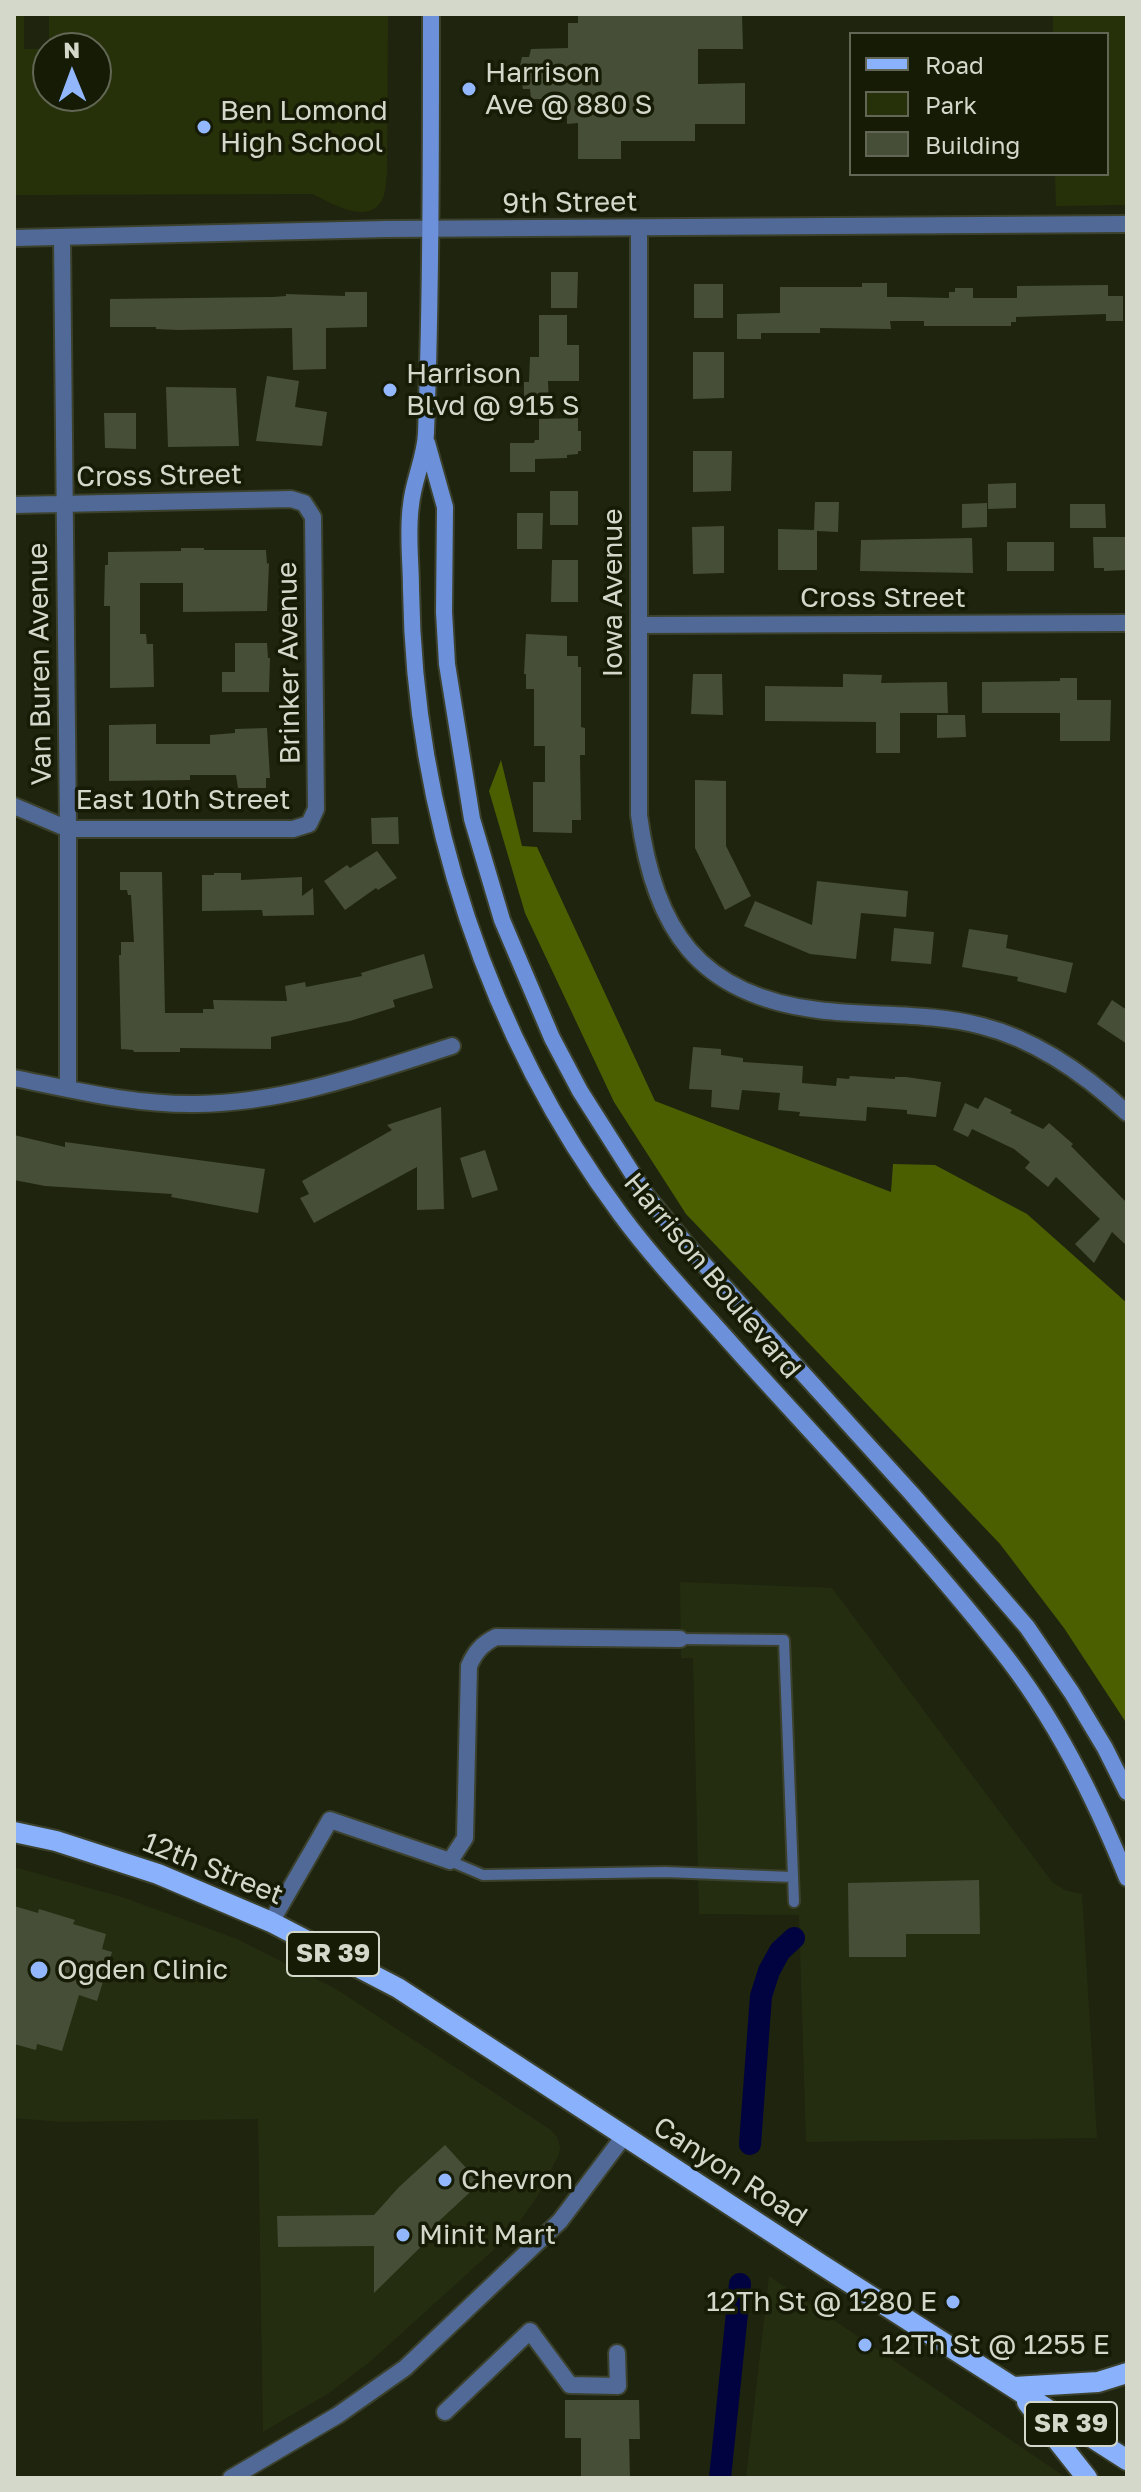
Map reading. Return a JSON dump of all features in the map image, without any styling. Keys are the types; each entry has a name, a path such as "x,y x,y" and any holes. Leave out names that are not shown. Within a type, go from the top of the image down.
{"main road":[{"name":"Harrison Boulevard","path":"431,14 426,441 410,505 412,633 426,755 442,832 473,935 502,1009 554,1111 622,1216 669,1274 888,1517 1001,1649 1077,1768 1127,1878"},
{"name":"Harrison Boulevard","path":"426,441 445,507 447,664 472,819 502,920 552,1038 580,1091 646,1195 692,1251 912,1494 1027,1627 1072,1693 1127,1792"},
{"name":"12th Street","path":"14,1832 56,1841 158,1874 271,1922 398,1988 624,2136"},
{"name":"Canyon Road","path":"624,2136 1127,2460"},
{"path":"1014,2387 1087,2384 1107,2381 1127,2373"},
{"path":"1014,2387 1087,2478"}],"street":[{"name":"9th Street","path":"14,238 386,229 1127,224"},
{"name":"Iowa Avenue","path":"639,228 639,815 642,841 659,900 671,927 686,949 708,968 731,984 758,996 818,1010 952,1019 985,1027 1014,1037 1066,1065 1127,1113"},
{"name":"Van Buren Avenue","path":"62,238 68,1089"},
{"name":"Cross Street","path":"14,505 291,499 304,503"},
{"name":"Brinker Avenue","path":"304,503 313,517 316,809 309,824"},
{"name":"Cross Street","path":"639,625 1127,623"},
{"name":"East 10th Street","path":"14,806 68,829 293,829 309,824"},
{"path":"14,1078 134,1101 196,1104 266,1099 328,1085 452,1046"},
{"path":"271,1922 330,1820 450,1861 465,1838 469,1666 483,1643 496,1637 680,1639"},
{"name":"Canyon Road","path":"231,2478 338,2415 405,2368 560,2221 624,2136"},
{"path":"445,2412 530,2331 570,2385 618,2386 617,2353"}],"lane":[{"path":"680,1639 784,1640 794,1902"},
{"path":"450,1861 483,1875 665,1872 792,1877"}],"shaded area":[{"path":"680,1582 832,1588 1053,1883 1067,1891 1082,1894 1097,2138 806,2142 799,1915 699,1914 693,1658 681,1658"},
{"path":"14,1867 125,1898 237,1939 336,1989 551,2130 557,2137 559,2154 537,2197 509,2236 371,2361 329,2393 263,2432 258,2119 62,2122 14,2118"},
{"path":"769,2276 1058,2472 1066,2478 746,2478"}],"green space":[{"name":"Ben Lomond High School","path":"14,14 24,14 24,49 32,49 32,112 112,112 112,32 49,32 49,14 388,14 387,172 383,198 377,207 369,211 340,207 313,194 14,195"},
{"path":"1053,14 1127,14 1127,205 1056,206 1055,176 1109,176 1109,32 1053,32"},
{"path":"501,760 522,846 537,847 655,1101 891,1192 893,1164 935,1165 1027,1214 1127,1303 1127,1724 1064,1628 1000,1544 686,1214 614,1102 525,913 489,791"}],"building":[{"path":"578,14 742,14 743,49 698,49 698,84 745,83 745,124 695,124 695,141 621,141 621,159 578,159 578,123 567,124 567,99 531,99 530,89 523,89 519,70 522,57 529,57 531,49 568,48 568,23 578,23"},
{"path":"551,272 578,272 577,308 551,308"},
{"path":"862,283 887,283 887,297 949,298 949,292 955,292 955,288 973,288 973,298 1017,298 1017,286 1108,285 1108,296 1123,296 1123,321 1106,321 1106,314 1016,317 1016,322 1011,322 1011,326 924,326 924,321 890,321 891,329 820,328 820,333 761,333 761,339 737,339 737,314 780,313 780,287 862,287"},
{"path":"694,284 723,284 723,318 694,318"},
{"path":"345,292 367,292 367,327 326,328 326,369 293,370 292,328 178,330 110,327 110,299 273,297 286,294 345,296"},
{"path":"539,315 567,315 567,345 579,345 579,381 548,381 549,404 524,404 524,382 529,382 530,357 539,357"},
{"path":"693,352 724,352 724,398 693,399"},
{"path":"267,376 299,381 295,407 327,412 322,446 256,441"},
{"path":"166,387 236,388 239,446 168,447"},
{"path":"104,413 136,413 136,449 105,448"},
{"path":"578,418 581,451 578,454 567,455 567,458 535,459 535,472 510,472 510,443 534,443 539,440 539,419"},
{"path":"693,451 732,451 731,491 693,492"},
{"path":"1016,483 1016,508 988,509 988,484"},
{"path":"550,491 578,491 578,525 550,525"},
{"path":"815,502 839,502 838,532 817,531 817,570 778,570 778,529 814,530"},
{"path":"987,503 987,527 962,528 962,504"},
{"path":"1070,504 1105,504 1106,528 1070,528"},
{"path":"517,513 543,513 542,549 517,549"},
{"path":"724,526 724,573 693,574 692,527"},
{"path":"1093,537 1125,537 1126,570 1094,568"},
{"path":"972,538 973,573 860,571 861,540"},
{"path":"1007,542 1054,542 1054,571 1007,571"},
{"path":"181,548 266,550 269,563 267,611 183,612 183,583 140,583 140,634 146,634 147,644 153,644 154,687 110,688 110,606 104,606 108,552 181,551"},
{"path":"552,560 578,560 578,602 551,602"},
{"path":"526,634 567,636 567,656 578,656 578,667 581,667 581,727 585,728 585,755 580,755 581,820 572,820 572,833 533,832 533,782 545,782 545,746 534,746 534,689 526,689 524,674"},
{"path":"235,643 267,643 269,692 222,692 222,672 235,672"},
{"path":"693,674 722,674 723,715 691,714"},
{"path":"843,674 882,675 881,683 947,682 948,713 900,713 900,753 876,753 876,722 765,721 765,686 843,687"},
{"path":"1060,678 1077,678 1077,700 1111,700 1110,741 1060,741 1060,713 982,713 982,682 1060,681"},
{"path":"937,715 965,715 966,737 937,738"},
{"path":"156,724 156,744 210,744 210,735 235,733 235,729 267,728 270,778 266,778 266,788 238,788 236,775 190,775 190,780 109,781 109,725"},
{"path":"695,780 726,781 726,846 751,896 725,910 695,848"},
{"path":"398,817 399,844 372,844 371,818"},
{"path":"377,851 397,878 378,890 376,888 345,910 324,881 347,865 350,868"},
{"path":"120,872 162,872 165,1013 203,1013 203,1009 214,1009 213,1000 287,1001 285,986 305,982 306,987 362,976 361,973 424,954 433,988 393,1000 395,1007 350,1021 271,1037 271,1049 180,1048 180,1052 134,1052 121,1049 119,955 121,942 134,942 131,895 127,890 120,890"},
{"path":"241,873 241,880 302,877 302,896 313,888 314,915 263,916 262,910 202,911 202,875"},
{"path":"817,881 908,891 906,917 861,913 856,959 810,954 744,926 755,901 812,925"},
{"path":"894,928 934,932 931,964 891,961"},
{"path":"969,929 1008,935 1006,948 1073,963 1066,993 1017,981 1018,977 962,967"},
{"path":"1112,1000 1127,1010 1127,1044 1097,1024"},
{"path":"693,1047 721,1049 721,1055 743,1058 743,1062 803,1066 802,1083 836,1086 837,1078 849,1079 850,1076 906,1077 941,1082 936,1117 907,1114 907,1110 867,1107 866,1121 799,1116 800,1112 778,1110 780,1093 742,1090 739,1110 711,1107 712,1090 689,1089"},
{"path":"985,1097 1043,1129 1049,1123 1073,1144 1071,1146 1127,1203 1127,1246 1112,1232 1094,1263 1075,1244 1100,1219 1056,1177 1048,1187 1025,1168 1030,1162 1014,1149 972,1129 968,1137 953,1130 965,1103 978,1109"},
{"path":"441,1107 444,1209 417,1210 417,1167 314,1223 300,1198 309,1194 302,1181 392,1130 387,1125"},
{"path":"14,1135 65,1147 65,1142 265,1169 258,1213 171,1197 172,1194 45,1186 14,1180"},
{"path":"485,1150 498,1190 472,1198 460,1158"},
{"path":"979,1880 980,1934 906,1934 906,1957 849,1957 848,1883"},
{"path":"14,1906 38,1913 39,1909 106,1934 102,1949 112,1952 97,2001 79,1995 62,2051 37,2044 36,2050 14,2044"},
{"path":"445,2145 480,2183 439,2221 443,2225 374,2293 374,2246 278,2247 277,2216 374,2215"},
{"path":"565,2400 639,2400 640,2439 629,2439 630,2478 581,2478 581,2438 565,2438"}],"waterway":[{"path":"750,2144 761,1996 780,1951 794,1938"},
{"path":"720,2478 740,2284"}],"place":[{"name":"Harrison Ave @ 880 S","path":"469,89"},
{"name":"Ben Lomond High School","path":"204,127"},
{"name":"Harrison Blvd @ 915 S","path":"390,390"},
{"name":"Ogden Clinic","path":"39,1970"},
{"name":"Chevron","path":"445,2180"},
{"name":"Minit Mart","path":"403,2235"},
{"name":"12Th St @ 1280 E","path":"953,2302"},
{"name":"12Th St @ 1255 E","path":"865,2345"}]}
